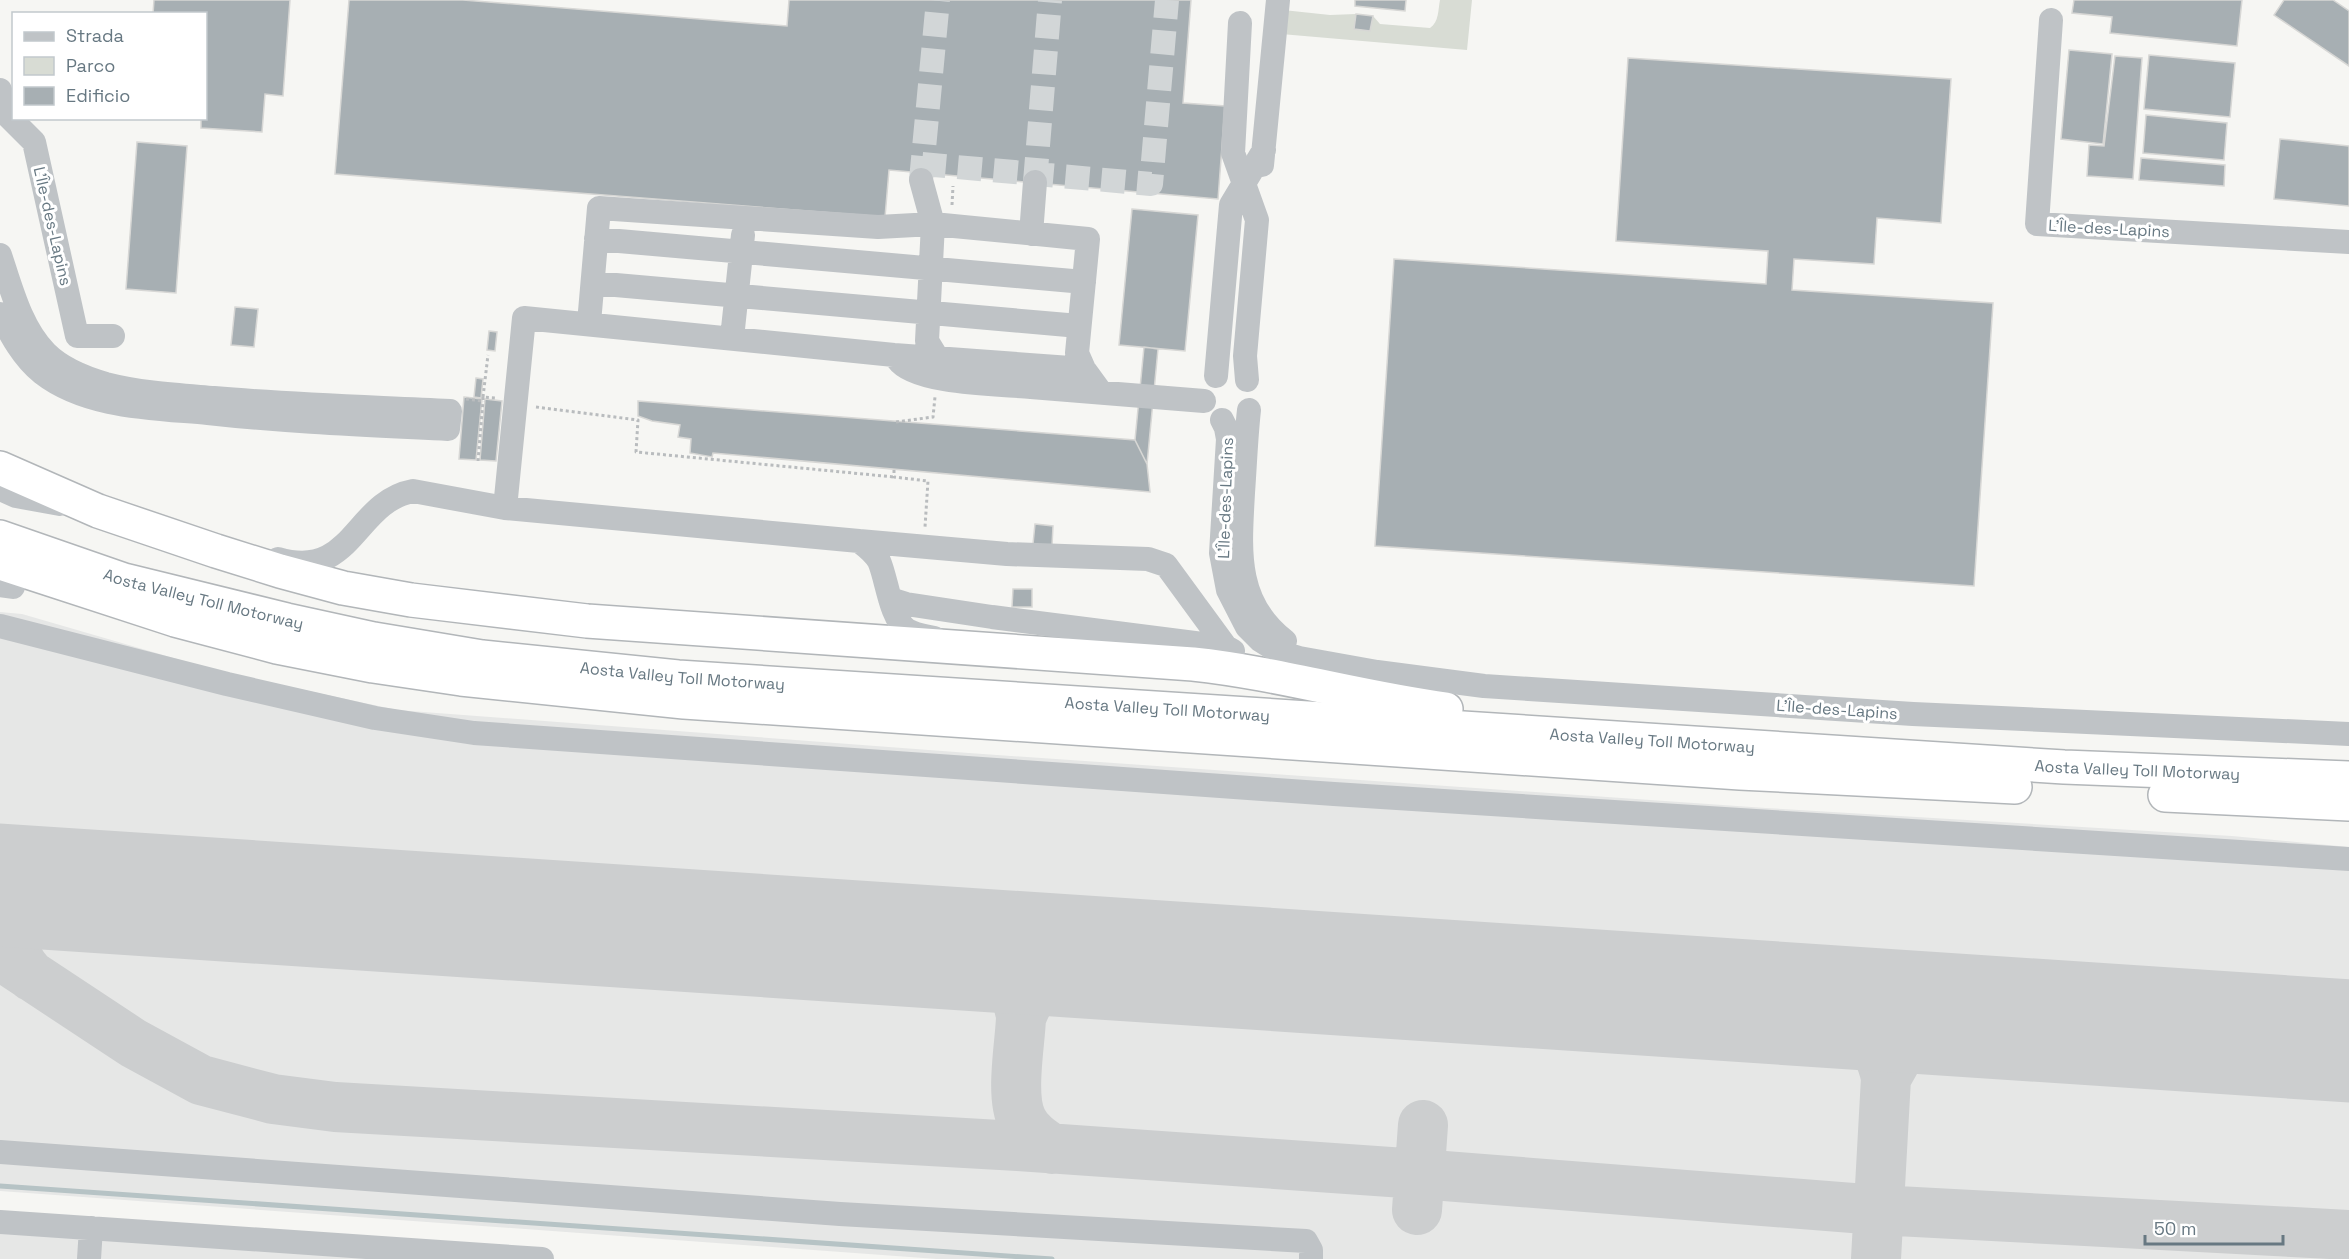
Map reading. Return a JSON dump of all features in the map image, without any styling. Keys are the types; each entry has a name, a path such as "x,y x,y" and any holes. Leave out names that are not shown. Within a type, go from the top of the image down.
{"highway":[{"path":"0,468 98,511 280,571 343,588 411,600 587,621 1136,658 1264,673 1437,708 1599,723 1772,749"},
{"name":"Aosta Valley Toll Motorway","path":"0,537 124,580 374,639 482,657 678,677 2064,768 2349,778"},
{"name":"Aosta Valley Toll Motorway","path":"3,579 277,647 373,666 461,679 684,702 1740,773 2349,804"}],"street":[{"name":"L'Île-des-Lapins","path":"1278,0 1245,356 1247,380 1253,395 1249,410 1241,548 1247,589 1257,611 1279,636 1293,647 1326,664"},
{"name":"L'Île-des-Lapins","path":"2051,20 2037,224 2349,242"},
{"path":"1240,23 1233,153 1257,220"},
{"name":"L'Île-des-Lapins","path":"0,90 9,117 34,142 77,336 113,336"},
{"path":"1216,376 1230,205 1264,150"},
{"path":"921,180 933,224 927,341 938,359"},
{"path":"1031,234 1035,182"},
{"path":"589,323 599,208 878,227 933,224 1088,239 1077,353 1084,369 1100,392"},
{"path":"732,338 745,218"},
{"path":"596,239 1084,282"},
{"path":"0,255 26,324 34,338 46,354 79,375 153,393 453,418 448,429 265,419 110,401 81,394 41,372 23,353 0,314"},
{"path":"592,283 1080,326"},
{"path":"505,508 495,463 515,402 505,361 524,318 894,355 1084,369"},
{"path":"894,355 903,367 936,378 1204,400 1206,387 1216,376 1229,373 1247,380"},
{"path":"1004,364 1031,387"},
{"name":"L'Île-des-Lapins","path":"1204,400 1210,413 1222,420 1237,420 1249,410"},
{"name":"L'Île-des-Lapins","path":"1222,420 1228,439 1221,553 1228,590 1247,627 1260,640 1279,652 1326,664 1484,686 1913,714 2349,734"},
{"path":"0,489 16,496 98,511"},
{"path":"143,526 186,534 284,561 307,562 322,560 335,553 351,540 384,501 397,494 412,491 505,508 859,542 1007,554 1148,560 1159,562 1174,574 1226,647 1264,673"},
{"path":"859,542 873,552 879,561 890,599 898,618 906,629 968,647"},
{"path":"890,599 906,604 992,617 1226,647"},
{"path":"0,626 227,684 352,712 474,733 1334,794 2349,860"},
{"path":"0,1152 840,1214 1306,1241 1311,1250 1311,1259"},
{"path":"0,1222 91,1228 270,1250 542,1259"},
{"path":"89,1259 91,1228"}],"path":[{"path":"495,463 483,399 505,361"},
{"path":"453,418 462,399 515,402 638,420 636,452 928,481 924,532 912,530 910,546"},
{"path":"896,422 933,417 934,403"},
{"path":"894,470 894,477"}],"shaded area":[{"path":"0,612 22,614 225,673 397,710 969,753 1766,808 2232,836 2349,847 2349,1259 937,1259 0,1191"},
{"path":"0,1231 436,1259 0,1259"}],"green space":[{"path":"1440,0 1472,0 1467,50 1281,34 1283,10 1330,15 1356,14 1354,28 1370,31 1373,16 1380,24 1430,28 1437,19"}],"building":[{"path":"154,0 290,0 283,96 265,94 262,132 201,128 201,120 207,120 207,12 153,12"},
{"path":"349,0 463,0 787,26 789,0 1191,0 1183,103 1225,106 1218,199 889,170 885,217 335,174"},
{"path":"1355,0 1406,0 1405,11 1355,6"},
{"path":"2074,0 2242,0 2237,46 2110,33 2112,17 2072,13"},
{"path":"2284,0 2333,0 2349,11 2349,66 2274,15"},
{"path":"1356,14 1373,16 1370,31 1354,29"},
{"path":"2069,50 2112,54 2103,144 2061,139"},
{"path":"2149,55 2235,63 2230,117 2144,109"},
{"path":"2115,56 2142,58 2133,179 2087,176 2089,145 2104,146"},
{"path":"1628,58 1951,79 1941,223 1877,218 1874,264 1794,259 1792,290 1993,303 1974,586 1375,546 1394,259 1766,284 1768,251 1616,241"},
{"path":"2146,115 2227,123 2224,160 2143,153"},
{"path":"2280,139 2349,146 2349,206 2274,199"},
{"path":"137,142 187,146 176,293 126,289"},
{"path":"2141,158 2225,165 2224,186 2139,180"},
{"path":"1132,209 1198,215 1185,351 1119,345"},
{"path":"235,307 258,309 254,347 231,345"},
{"path":"489,331 497,332 495,351 487,350"},
{"path":"1144,347 1158,349 1147,464 1135,440"},
{"path":"476,378 483,379 481,398 474,397"},
{"path":"464,397 482,399 476,460 459,459"},
{"path":"485,399 502,401 496,461 480,460"},
{"path":"638,401 1135,440 1147,464 1150,492 713,453 712,457 690,453 691,439 678,437 680,425 652,421 638,416"},
{"path":"1035,524 1053,526 1052,546 1033,544"},
{"path":"1013,589 1032,589 1032,607 1012,607"}],"waterway":[{"path":"0,1186 1052,1259"}],"taxiway":[{"path":"31,976 16,952 17,934 25,917 31,910 47,900 75,894 103,892"},
{"path":"944,948 983,965 994,972 1012,991 1021,1018 1016,1084 1018,1110 1028,1129 1052,1149"},
{"path":"0,955 133,1043 201,1080 273,1099 335,1107 1018,1146 1419,1174 1878,1210 2349,1235"},
{"path":"1021,1018 1036,990 1054,975 1107,958"},
{"path":"1808,1005 1836,1016 1859,1030 1876,1049 1886,1078"},
{"path":"1876,1259 1886,1078 1903,1048 1915,1037 1957,1015"},
{"path":"1417,1210 1423,1125"}],"runway":[{"path":"0,885 2349,1041"}],"tunnel":[{"path":"921,180 938,0"},
{"path":"1035,182 1050,0"},
{"path":"922,164 1151,184 1167,0"}]}
